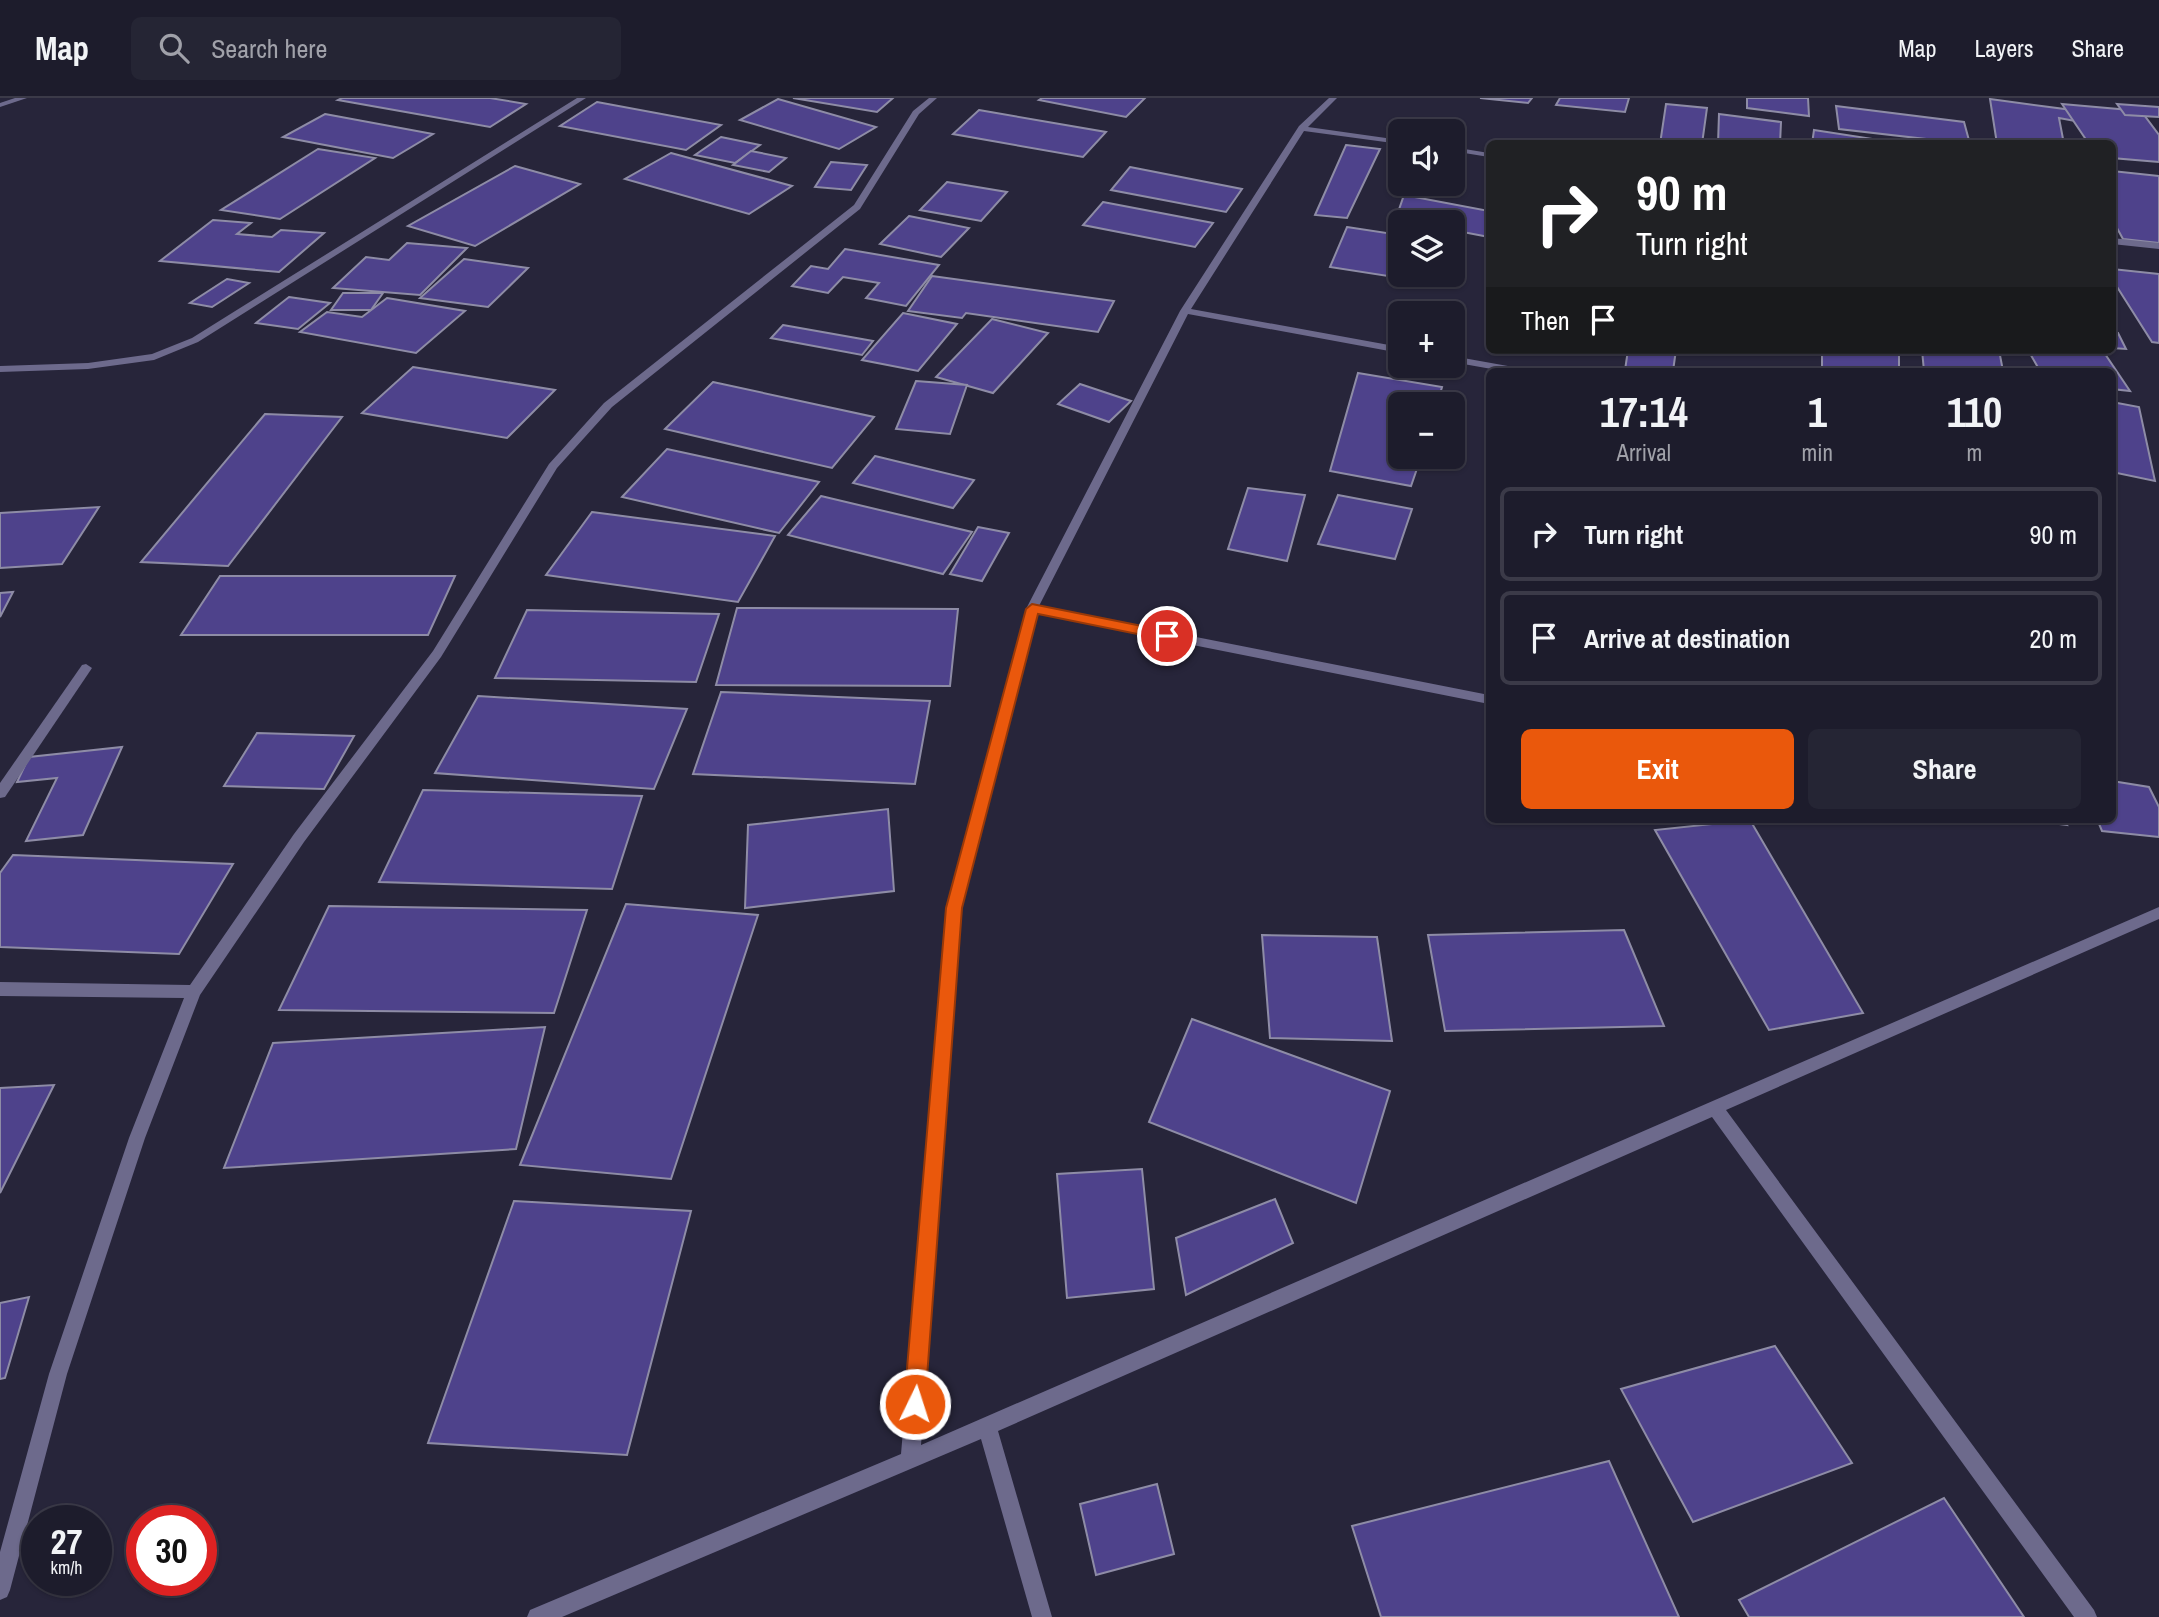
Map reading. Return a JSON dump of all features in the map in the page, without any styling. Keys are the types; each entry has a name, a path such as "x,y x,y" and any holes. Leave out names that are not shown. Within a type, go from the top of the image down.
{"street":[{"path":"0,106 23,98"},
{"path":"0,369 88,366 154,357 195,340 582,98"},
{"path":"0,1590 58,1374 136,1138 194,992 299,838 437,654 553,466 608,405 857,207 916,113 933,98"},
{"path":"910,1460 954,908 1032,609 1185,311 1302,128 1333,98"},
{"path":"1302,128 1388,140"},
{"path":"1465,151 1486,155"},
{"path":"2116,241 2159,246"},
{"path":"1185,311 1388,348"},
{"path":"1465,361 1502,368"},
{"path":"1032,609 1486,699"},
{"path":"0,793 86,668"},
{"path":"537,1617 910,1460 2159,913"},
{"path":"0,989 194,992"},
{"path":"1716,1108 2087,1617"},
{"path":"987,1426 1042,1617"}],"building":[{"path":"490,98 526,104 490,127 338,100"},
{"path":"793,98 893,98 877,112"},
{"path":"1145,98 1126,117 1039,100"},
{"path":"1480,98 1532,98 1528,103"},
{"path":"1560,98 1629,98 1625,112 1556,105"},
{"path":"1747,98 1808,98 1809,116 1747,108"},
{"path":"778,99 876,127 839,149 740,120"},
{"path":"1990,99 2072,110 2075,121 2059,118 2063,140 1996,140"},
{"path":"597,102 721,125 686,150 560,126"},
{"path":"1666,104 1707,108 1703,140 1661,140"},
{"path":"2062,104 2141,111 2159,135 2159,162 2116,158 2116,140 2086,140"},
{"path":"2117,104 2159,107 2159,117 2125,115"},
{"path":"1836,106 1964,122 1969,140 1935,140 1839,129"},
{"path":"979,110 1106,132 1083,157 953,134"},
{"path":"325,114 433,134 393,158 283,137"},
{"path":"1719,114 1781,122 1780,140 1718,140"},
{"path":"1814,130 1873,139 1873,140 1813,140"},
{"path":"721,137 760,145 735,163 695,155"},
{"path":"1346,145 1380,149 1347,218 1315,215"},
{"path":"318,149 375,158 280,219 221,210"},
{"path":"751,151 786,158 769,172 733,165"},
{"path":"671,153 792,186 749,214 625,179"},
{"path":"831,162 867,165 851,190 815,187"},
{"path":"515,166 580,184 475,246 408,226"},
{"path":"1130,167 1242,189 1226,212 1111,190"},
{"path":"2116,171 2159,176 2159,243 2123,239 2116,226"},
{"path":"947,182 1007,192 981,221 920,210"},
{"path":"1404,196 1486,210 1486,236 1465,232 1465,210 1399,210"},
{"path":"1103,202 1213,223 1195,247 1083,225"},
{"path":"909,216 969,228 941,257 880,244"},
{"path":"213,220 251,223 237,234 272,237 281,230 324,233 279,272 160,261"},
{"path":"1347,227 1388,233 1388,276 1330,267"},
{"path":"407,243 467,248 420,295 333,288 366,257 389,260"},
{"path":"845,249 939,265 906,306 866,298 879,283 843,277 828,293 792,286 811,266 828,269"},
{"path":"464,259 528,268 488,307 420,298"},
{"path":"2116,269 2159,274 2159,343 2152,342 2116,285"},
{"path":"932,276 1114,301 1098,332 966,313 962,318 908,311"},
{"path":"227,279 249,283 212,307 190,303"},
{"path":"343,293 383,293 371,310 331,310"},
{"path":"289,297 330,303 298,329 256,323"},
{"path":"387,298 465,311 416,353 300,332 327,312 362,317"},
{"path":"903,313 957,324 918,371 862,360"},
{"path":"992,319 1048,333 993,393 936,377"},
{"path":"783,325 873,341 862,355 771,338"},
{"path":"2116,333 2118,333 2126,349 2116,348"},
{"path":"1627,354 1675,354 1673,368 1625,368"},
{"path":"1822,354 1899,354 1899,368 1822,368"},
{"path":"1922,354 2000,354 2002,368 1924,368"},
{"path":"2030,354 2105,354 2114,368 2038,368"},
{"path":"413,367 555,390 507,438 362,413"},
{"path":"2116,370 2130,391 2116,389"},
{"path":"1358,373 1442,387 1441,392 1388,392 1388,469 1417,469 1411,486 1330,471"},
{"path":"916,381 967,385 950,434 896,429"},
{"path":"713,382 874,417 832,468 665,429"},
{"path":"1080,384 1131,401 1109,422 1058,404"},
{"path":"2116,403 2139,407 2155,481 2116,473"},
{"path":"265,414 342,417 228,566 141,562"},
{"path":"667,449 819,482 779,533 622,497"},
{"path":"875,456 974,480 953,508 853,483"},
{"path":"1248,488 1305,495 1287,561 1228,549"},
{"path":"1338,495 1412,509 1395,559 1318,544"},
{"path":"821,496 972,532 943,574 788,535"},
{"path":"99,507 62,564 0,568 0,513"},
{"path":"592,512 775,536 738,602 546,575"},
{"path":"978,527 1009,533 982,581 950,574"},
{"path":"220,576 455,576 428,635 181,635"},
{"path":"13,592 0,617 0,593"},
{"path":"737,608 958,609 950,686 716,685"},
{"path":"527,610 719,614 696,682 495,678"},
{"path":"721,692 930,701 915,784 693,774"},
{"path":"478,696 687,709 654,789 435,773"},
{"path":"257,733 354,736 324,789 224,786"},
{"path":"122,747 83,835 26,841 57,778 17,782 29,757"},
{"path":"2116,782 2149,787 2159,807 2159,837 2102,831 2099,823 2116,823"},
{"path":"423,790 642,796 612,889 379,882"},
{"path":"888,809 894,891 745,908 748,825"},
{"path":"1722,823 1752,823 1863,1013 1769,1030 1655,830"},
{"path":"13,855 233,864 179,954 0,947 0,873"},
{"path":"626,904 758,915 671,1179 520,1165"},
{"path":"329,906 587,910 554,1013 279,1010"},
{"path":"1624,930 1664,1026 1445,1031 1428,935"},
{"path":"1262,935 1377,937 1392,1041 1270,1038"},
{"path":"1192,1019 1390,1091 1356,1203 1149,1122"},
{"path":"545,1027 516,1149 224,1168 273,1043"},
{"path":"54,1085 0,1193 0,1088"},
{"path":"1142,1169 1154,1289 1067,1298 1057,1174"},
{"path":"1275,1199 1293,1243 1186,1295 1176,1238"},
{"path":"514,1201 691,1211 627,1455 428,1443"},
{"path":"29,1297 5,1378 0,1379 0,1303"},
{"path":"1775,1346 1852,1463 1693,1522 1621,1389"},
{"path":"1609,1461 1679,1617 1381,1617 1352,1526"},
{"path":"1157,1484 1174,1554 1096,1575 1080,1504"},
{"path":"1944,1498 2024,1617 1749,1617 1739,1600"}],"route":[{"path":"915,1404 954,908 1032,609 1167,636"}]}
